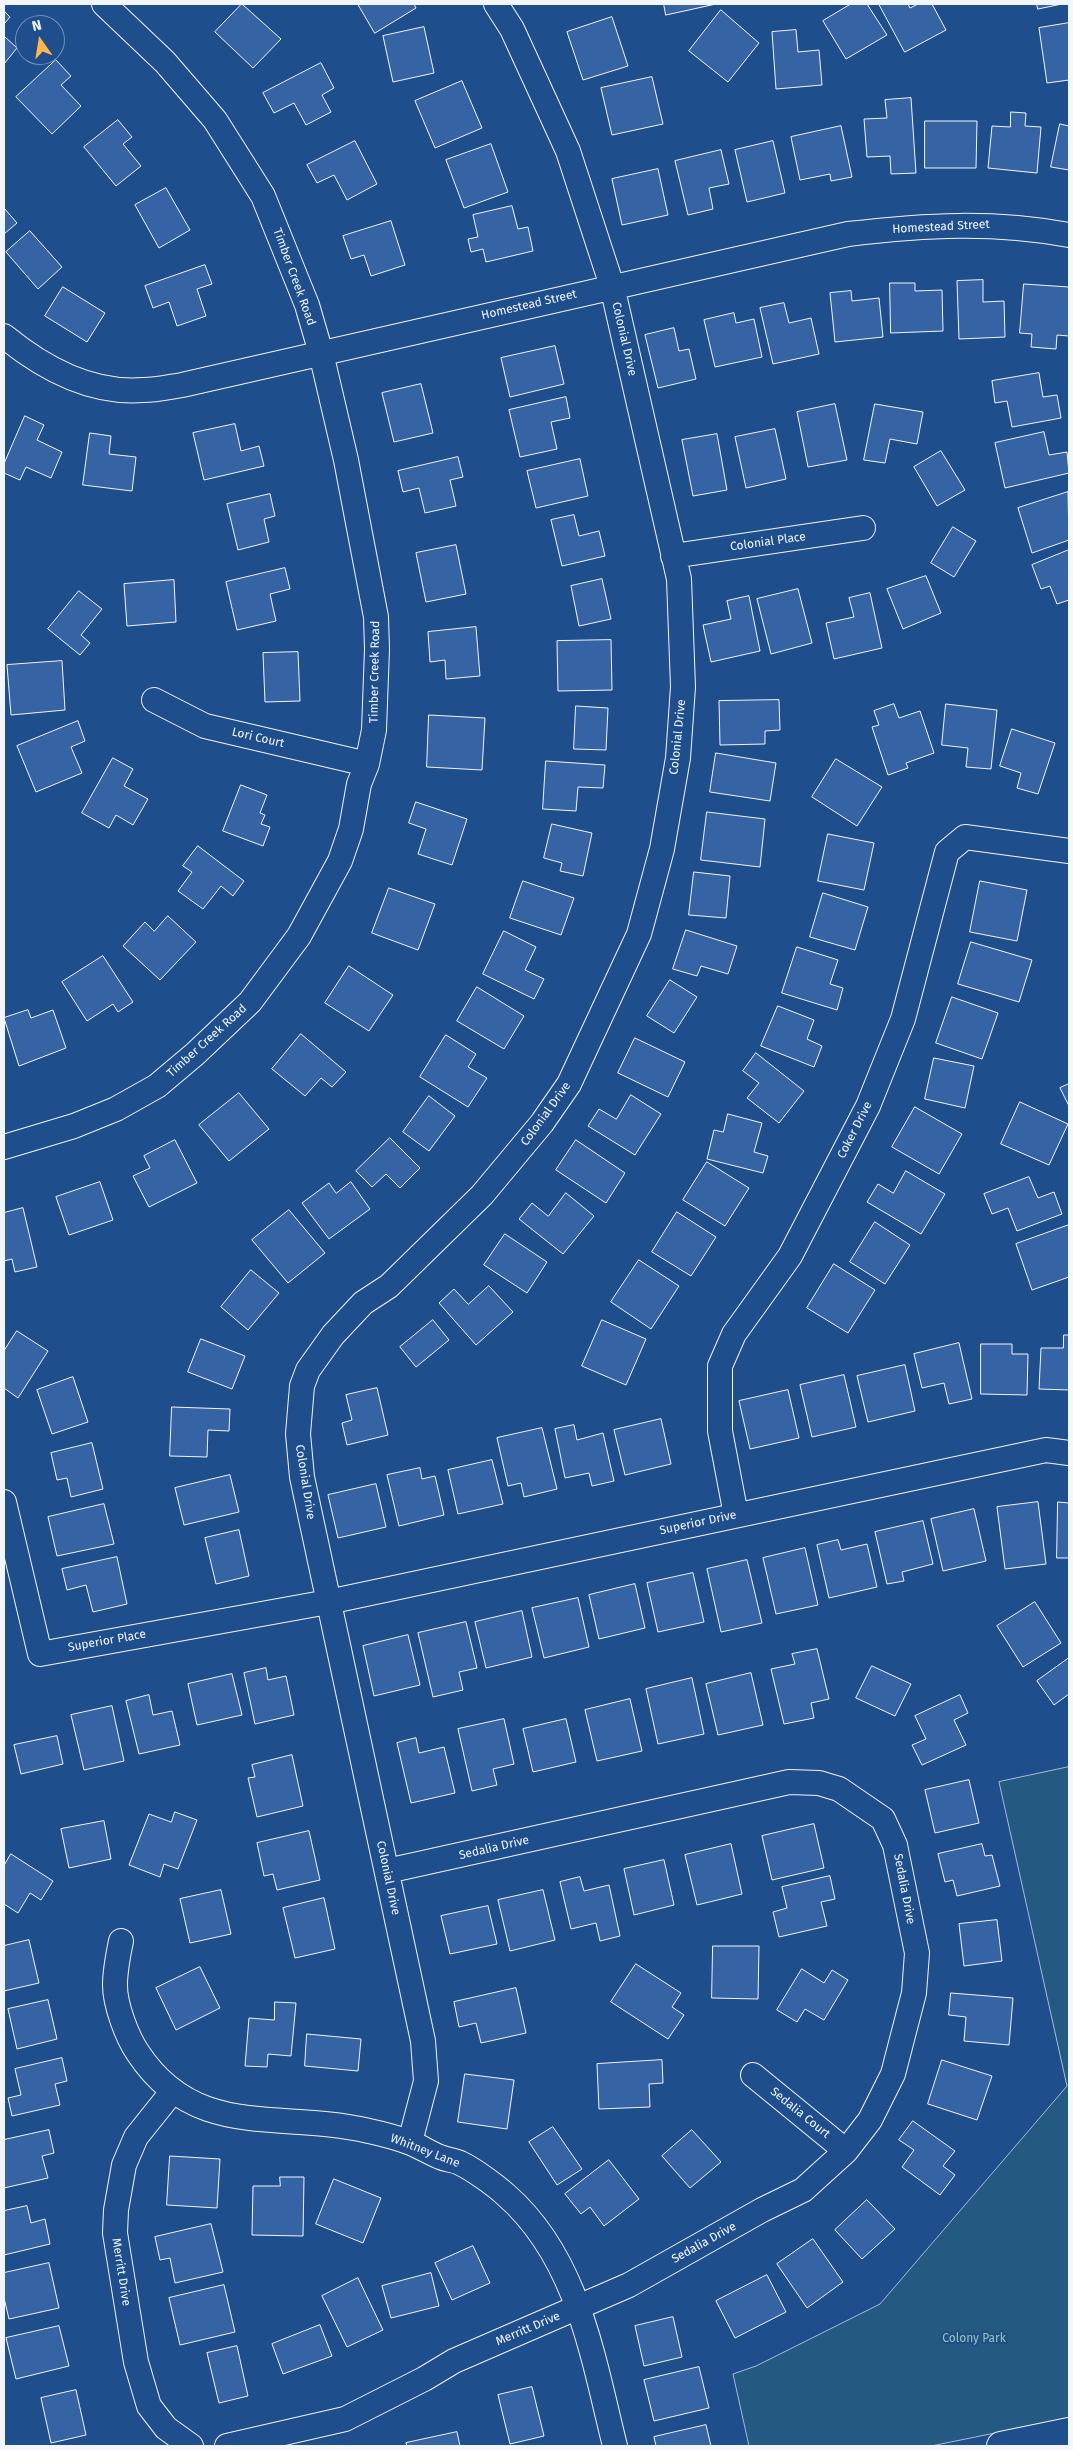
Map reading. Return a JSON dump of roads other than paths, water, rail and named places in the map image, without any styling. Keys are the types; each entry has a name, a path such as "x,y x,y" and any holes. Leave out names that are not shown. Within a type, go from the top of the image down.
{"main road":[{"path":"1004,2446 1069,2432"}],"street":[{"name":"Timber Creek Road","path":"4,1147 99,1116 116,1109 156,1086 195,1054 250,1002 300,936 340,861 351,829 359,784 367,764 374,730 377,649 376,617 346,460 321,353 307,305 263,196 215,120 165,62 104,4"},
{"name":"Colonial Drive","path":"410,2142 426,2081 424,2051 302,1477 298,1434 302,1386 308,1370 334,1335 363,1303 389,1286 482,1195 542,1123 569,1084 639,934 662,848 678,758 683,687 679,579 612,286 568,151 512,29 496,4"},
{"name":"Homestead Street","path":"4,336 24,352 70,378 115,390 143,390 182,385 848,234 923,226 1002,225 1069,235"},
{"name":"Colonial Place","path":"673,556 863,528"},
{"name":"Lori Court","path":"154,700 205,726 367,764"},
{"name":"Coker Drive","path":"736,1515 720,1431 720,1366 734,1334 790,1256 868,1106 903,1018 947,852 965,837 1069,851"},
{"name":"Superior Drive","path":"328,1602 1046,1450 1069,1452"},
{"name":"Superior Place","path":"4,1502 40,1654 328,1602"},
{"name":"Sedalia Drive","path":"387,1872 789,1782 819,1782 839,1789 883,1819 895,1845 917,1953 914,1993 893,2074 870,2120 846,2151 803,2190 762,2210 629,2285 579,2307"},
{"name":"Whitney Lane","path":"121,1941 114,1988 123,2020 132,2044 148,2068 172,2092 200,2108 229,2115 367,2130 410,2142 441,2157 460,2163 506,2195 536,2226 556,2258 579,2307 615,2446"},
{"name":"Sedalia Court","path":"753,2075 846,2151"},
{"name":"Merritt Drive","path":"172,2092 136,2136 124,2165 116,2210 115,2232 136,2362 149,2406 166,2428 191,2446"},
{"name":"Merritt Drive","path":"227,2446 345,2419 424,2379 454,2361 579,2307"}],"park label":[{"name":"Colony Park","path":"974,2339"}]}
